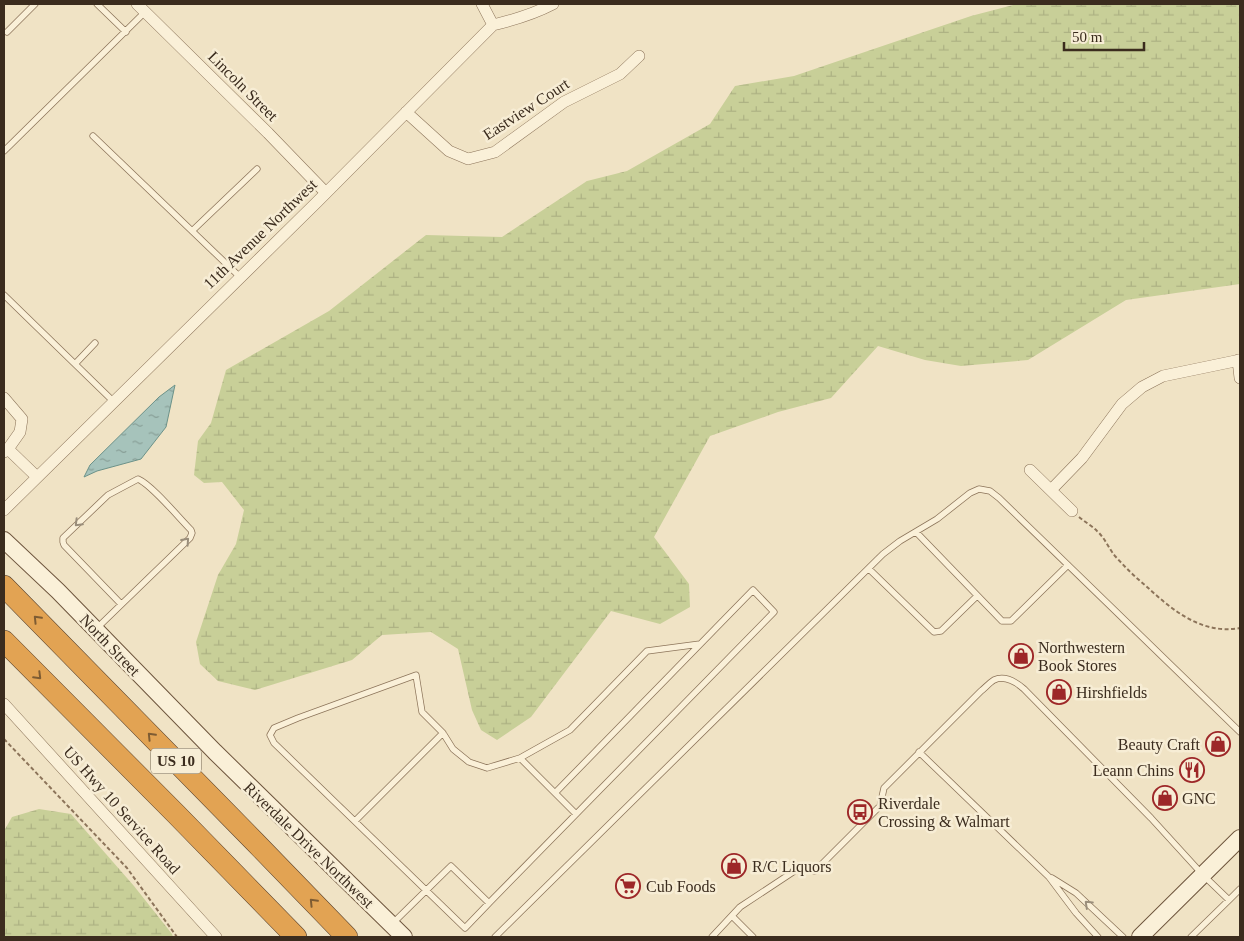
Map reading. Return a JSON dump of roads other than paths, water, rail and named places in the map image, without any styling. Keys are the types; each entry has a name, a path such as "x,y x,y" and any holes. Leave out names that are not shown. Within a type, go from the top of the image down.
{"highway":[{"name":"US 10","path":"4,586 346,937"},
{"name":"US 10","path":"4,641 296,937"},
{"path":"176,814 276,937"}],"street":[{"name":"Lincoln Street","path":"137,4 326,193"},
{"path":"482,4 493,25 520,18 553,4"},
{"name":"11th Avenue Northwest","path":"4,510 326,193 493,25"},
{"name":"Eastview Court","path":"406,112 449,151 468,159 495,152 564,102 620,74 639,56"},
{"path":"1051,490 1082,458 1122,404 1142,387 1163,376 1239,360 1240,378"},
{"path":"4,398 22,419 20,432 6,450 37,477"},
{"path":"1030,470 1072,511"},
{"name":"North Street","path":"4,540 58,591 215,752"},
{"name":"US Hwy 10 Service Road","path":"4,704 216,937"},
{"name":"Riverdale Drive Northwest","path":"215,752 404,937"},
{"path":"1140,937 1240,838"}],"lane":[{"path":"7,32 35,4"},
{"path":"96,4 126,32"},
{"path":"4,151 145,12"},
{"path":"93,136 240,277"},
{"path":"192,231 257,169"},
{"path":"4,295 113,401"},
{"path":"75,364 96,343"},
{"path":"95,629 122,604 190,538 192,533 154,492 138,479 108,495 63,538 64,545 122,604"},
{"path":"496,937 884,554 900,541 938,519 970,493 979,489 990,491 999,498 1240,732"},
{"path":"916,532 1002,621 1011,621 1068,564"},
{"path":"869,568 934,632 941,631 977,596"},
{"path":"555,793 700,644 752,590 774,612 465,928 274,743 270,735 274,728 298,718 416,675 422,712 443,733 453,749 469,762 487,768 520,758 570,730 647,651 700,644"},
{"path":"712,937 740,907 799,868 815,871 880,806 884,788 919,752 981,691 994,680 1005,678 1015,682 1024,689 1229,900"},
{"path":"355,821 443,733"},
{"path":"919,752 1049,877 1076,913 1098,937"},
{"path":"520,758 576,814"},
{"path":"391,925 451,866 489,903"},
{"path":"1049,877 1076,893 1123,937"},
{"path":"1191,937 1240,888"},
{"path":"732,916 753,937"}],"water":[{"path":"175,385 166,427 141,459 97,471 84,477 90,465 159,397"}],"place":[{"name":"Northwestern Book Stores","path":"1021,656"},
{"name":"Hirshfields","path":"1059,692"},
{"name":"Beauty Craft","path":"1218,744"},
{"name":"Leann Chins","path":"1192,770"},
{"name":"GNC","path":"1165,798"},
{"name":"Riverdale Crossing & Walmart","path":"860,812"},
{"name":"R/C Liquors","path":"734,866"},
{"name":"Cub Foods","path":"628,886"}]}
